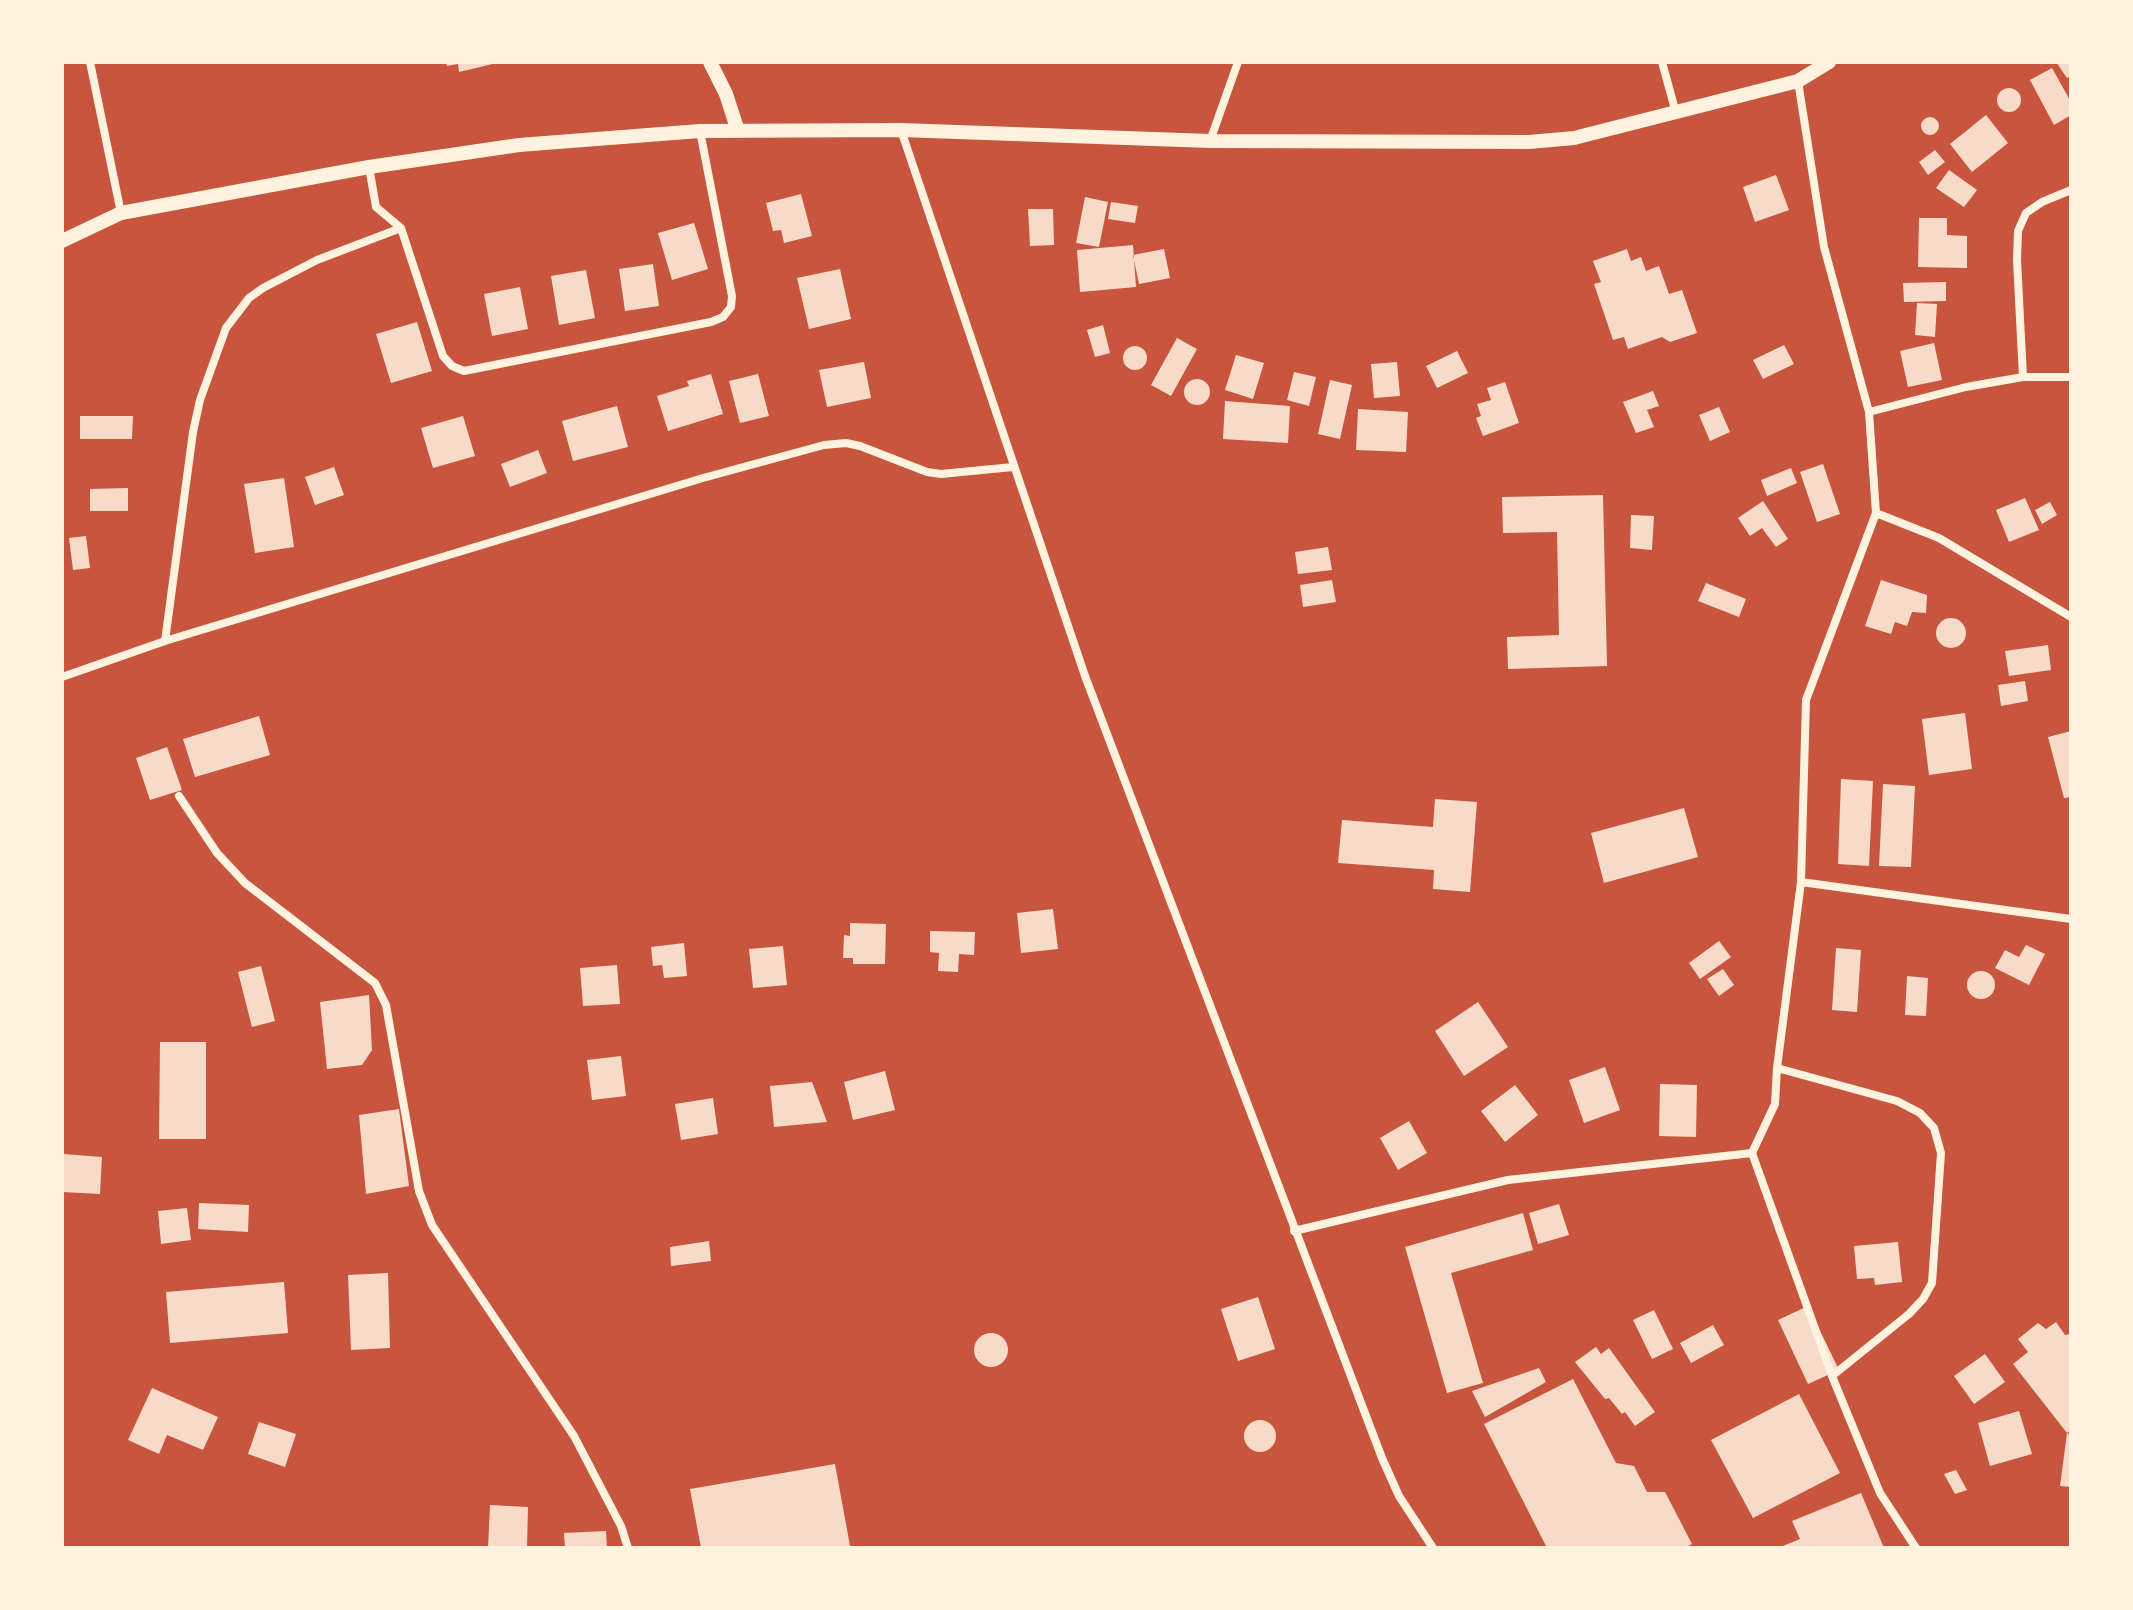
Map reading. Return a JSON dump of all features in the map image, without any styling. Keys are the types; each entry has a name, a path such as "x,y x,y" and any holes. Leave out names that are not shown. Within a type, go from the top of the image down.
{"street":[{"path":"90,62 121,213"},
{"path":"710,62 723,86 738,131"},
{"path":"1210,141 1238,62"},
{"path":"1662,62 1676,113"},
{"path":"62,241 121,213 369,167 519,145 700,131 901,130 1210,141 1529,142 1574,138 1798,81 1829,62"},
{"path":"1798,81 1824,247 1869,412 1876,513 1806,700 1801,882 1775,1104 1752,1153 1832,1376 1880,1493 1916,1548"},
{"path":"901,130 1085,676 1382,1458 1399,1496 1433,1548"},
{"path":"369,167 376,207 401,228 443,356 452,366 464,371 711,322 723,317 731,307 732,296 700,131"},
{"path":"2023,377 2018,231 2026,213 2042,202 2071,190"},
{"path":"165,641 193,432 200,400 226,328 249,298 263,288 317,260 401,228"},
{"path":"1869,412 1966,387 2023,377 2071,377"},
{"path":"62,677 165,641 703,478 824,445 846,443 927,472 941,474 1013,467"},
{"path":"1876,513 1939,538 2071,617"},
{"path":"179,796 217,853 245,883 375,983 386,1005 419,1191 432,1225 574,1436 621,1526 628,1548"},
{"path":"1801,882 2071,919"},
{"path":"1777,1068 1897,1101 1920,1113 1934,1128 1941,1153 1932,1283 1909,1314 1832,1376"},
{"path":"1294,1231 1508,1180 1752,1153"}],"building":[{"path":"446,62 497,63 459,72 458,64 447,66"},
{"path":"2056,62 2071,62 2071,76 2067,78"},
{"path":"2052,68 2071,102 2071,115 2054,125 2030,80"},
{"path":"2009,88 2017,92 2021,100 2017,108 2009,112 2001,108 1997,100 2001,92"},
{"path":"1986,115 2008,143 1972,172 1950,144"},
{"path":"1926,117 1934,117 1939,126 1937,133 1926,135 1921,130 1921,122"},
{"path":"1935,150 1945,162 1928,175 1919,162"},
{"path":"1949,170 1977,190 1964,207 1936,188"},
{"path":"1776,175 1789,210 1755,222 1743,187"},
{"path":"801,194 812,236 784,243 781,230 773,231 766,203"},
{"path":"1085,197 1108,202 1099,247 1076,243"},
{"path":"1111,202 1138,206 1135,223 1108,219"},
{"path":"1028,209 1053,209 1054,245 1030,246"},
{"path":"1919,218 1947,218 1947,235 1967,236 1967,268 1918,267"},
{"path":"694,223 708,269 672,280 658,233"},
{"path":"1133,245 1136,287 1080,292 1077,250"},
{"path":"1164,249 1170,278 1139,284 1133,255"},
{"path":"1627,249 1631,261 1641,257 1646,271 1659,266 1669,294 1682,290 1697,333 1670,342 1662,337 1628,349 1624,337 1613,340 1594,284 1601,282 1593,261"},
{"path":"653,264 659,306 625,311 619,269"},
{"path":"840,269 851,319 809,329 797,278"},
{"path":"586,270 595,318 559,325 551,276"},
{"path":"1946,282 1946,301 1904,302 1903,283"},
{"path":"520,287 528,329 492,336 484,294"},
{"path":"1917,303 1937,304 1935,337 1915,335"},
{"path":"417,322 432,371 391,383 376,334"},
{"path":"1103,325 1110,353 1095,357 1087,330"},
{"path":"1177,338 1197,349 1171,396 1151,385"},
{"path":"1934,343 1942,380 1908,387 1900,351"},
{"path":"1784,345 1794,364 1763,379 1753,360"},
{"path":"1135,346 1144,349 1147,358 1144,367 1135,370 1126,367 1123,358 1126,349"},
{"path":"1457,351 1468,373 1437,388 1426,366"},
{"path":"1236,355 1264,363 1253,399 1225,390"},
{"path":"864,362 871,398 827,407 819,370"},
{"path":"1397,362 1400,396 1374,398 1371,364"},
{"path":"1294,372 1316,377 1309,406 1287,400"},
{"path":"711,374 723,414 668,431 657,396 689,386 687,381"},
{"path":"758,374 769,416 740,423 729,381"},
{"path":"1197,379 1206,383 1210,392 1206,401 1197,405 1188,401 1184,392 1188,383"},
{"path":"1330,380 1352,385 1340,439 1318,434"},
{"path":"1505,382 1519,423 1483,436 1476,418 1481,416 1477,404 1491,400 1487,388"},
{"path":"1653,391 1659,406 1647,410 1654,427 1636,433 1623,402"},
{"path":"1225,401 1290,406 1288,443 1223,439"},
{"path":"617,406 628,447 573,461 562,421"},
{"path":"1719,407 1730,432 1710,441 1699,415"},
{"path":"1358,409 1408,412 1406,452 1356,450"},
{"path":"80,416 133,416 132,439 80,439"},
{"path":"463,416 475,456 433,468 421,428"},
{"path":"538,450 547,473 510,487 501,464"},
{"path":"1823,464 1840,514 1817,522 1800,472"},
{"path":"334,467 344,495 315,505 305,477"},
{"path":"1791,468 1797,483 1767,496 1761,480"},
{"path":"284,478 294,547 255,553 244,484"},
{"path":"128,488 128,511 90,511 90,489"},
{"path":"1603,495 1607,666 1508,669 1507,637 1559,635 1557,532 1503,533 1502,497"},
{"path":"2025,498 2039,530 2009,542 1996,510"},
{"path":"1763,501 1788,539 1776,547 1762,528 1750,536 1738,518"},
{"path":"2050,502 2057,515 2042,524 2035,510"},
{"path":"1631,515 1654,516 1652,550 1630,548"},
{"path":"86,536 90,568 73,570 69,538"},
{"path":"1328,547 1332,570 1298,574 1295,552"},
{"path":"1332,580 1336,602 1303,607 1300,585"},
{"path":"1881,580 1927,595 1926,613 1912,612 1907,626 1895,622 1891,634 1865,626"},
{"path":"1706,583 1746,599 1739,617 1698,601"},
{"path":"1951,618 1962,622 1966,633 1962,644 1951,648 1940,644 1936,633 1940,622"},
{"path":"2048,645 2051,670 2009,676 2005,651"},
{"path":"2025,681 2028,701 2001,706 1998,685"},
{"path":"1965,713 1972,769 1929,775 1922,719"},
{"path":"259,716 270,755 195,777 183,739"},
{"path":"2071,731 2071,797 2064,798 2048,737"},
{"path":"167,747 182,790 150,800 136,758"},
{"path":"1841,779 1873,781 1869,866 1838,864"},
{"path":"1883,784 1915,786 1911,867 1879,866"},
{"path":"1435,799 1477,802 1470,892 1433,889 1434,870 1338,863 1342,820 1433,827"},
{"path":"1684,808 1698,857 1604,883 1591,833"},
{"path":"1053,909 1058,949 1021,953 1017,913"},
{"path":"850,923 886,924 885,964 853,964 853,958 843,958 844,935 850,936"},
{"path":"930,931 975,932 974,955 959,954 958,972 938,971 939,953 930,952"},
{"path":"1719,941 1731,957 1700,979 1689,963"},
{"path":"684,943 687,976 664,978 662,965 653,966 651,947"},
{"path":"2026,945 2045,954 2029,985 1995,968 2005,950 2019,957"},
{"path":"783,946 787,985 753,988 749,949"},
{"path":"1836,948 1861,950 1857,1012 1832,1010"},
{"path":"617,965 620,1004 583,1006 580,968"},
{"path":"261,966 275,1021 252,1027 238,972"},
{"path":"1723,969 1734,985 1719,996 1707,979"},
{"path":"1981,971 1991,975 1995,985 1991,995 1981,999 1971,995 1967,985 1971,975"},
{"path":"1907,976 1928,978 1926,1016 1905,1015"},
{"path":"369,995 372,1050 362,1065 327,1069 320,1002"},
{"path":"1478,1002 1508,1047 1464,1076 1435,1031"},
{"path":"160,1042 206,1042 206,1139 159,1139"},
{"path":"621,1056 626,1096 592,1100 587,1060"},
{"path":"1605,1067 1620,1110 1584,1123 1569,1080"},
{"path":"885,1071 895,1110 853,1120 844,1082"},
{"path":"812,1082 827,1122 774,1127 770,1086"},
{"path":"1660,1084 1697,1085 1696,1137 1659,1136"},
{"path":"1515,1085 1538,1115 1505,1142 1481,1111"},
{"path":"713,1098 718,1134 681,1140 675,1104"},
{"path":"399,1109 409,1186 366,1194 359,1115"},
{"path":"1409,1121 1427,1153 1398,1170 1380,1138"},
{"path":"64,1154 102,1157 100,1194 62,1192"},
{"path":"199,1203 249,1205 248,1232 198,1229"},
{"path":"1559,1204 1569,1235 1538,1244 1529,1213"},
{"path":"187,1208 191,1240 161,1244 158,1211"},
{"path":"1523,1213 1533,1250 1451,1273 1483,1383 1447,1393 1405,1247"},
{"path":"709,1241 711,1261 671,1266 670,1247"},
{"path":"1898,1242 1902,1282 1875,1285 1874,1278 1857,1279 1854,1246"},
{"path":"388,1273 390,1348 351,1350 348,1275"},
{"path":"284,1282 288,1333 170,1343 166,1292"},
{"path":"1258,1297 1275,1349 1238,1361 1221,1309"},
{"path":"1808,1306 1839,1370 1808,1384 1778,1320"},
{"path":"1654,1310 1673,1349 1652,1359 1633,1320"},
{"path":"2056,1322 2065,1335 2071,1334 2071,1430 2067,1433 2013,1364 2028,1352 2018,1339 2038,1323 2046,1329"},
{"path":"1713,1325 1724,1345 1691,1363 1680,1343"},
{"path":"991,1333 1003,1338 1008,1350 1003,1362 991,1367 979,1362 974,1350 979,1338"},
{"path":"1596,1347 1601,1354 1609,1348 1655,1412 1635,1426 1625,1412 1622,1414 1609,1398 1605,1399 1575,1362"},
{"path":"1985,1354 2005,1382 1974,1404 1954,1376"},
{"path":"1539,1368 1546,1382 1485,1417 1472,1391"},
{"path":"1573,1379 1616,1463 1634,1466 1647,1492 1665,1492 1692,1544 1684,1548 1547,1548 1484,1424"},
{"path":"152,1388 218,1417 203,1450 167,1435 159,1454 128,1440"},
{"path":"1799,1394 1840,1473 1753,1518 1711,1440"},
{"path":"2019,1411 2032,1454 1990,1466 1978,1423"},
{"path":"1260,1420 1272,1424 1276,1436 1272,1448 1260,1452 1248,1448 1244,1436 1248,1424"},
{"path":"259,1422 296,1434 285,1467 248,1454"},
{"path":"2067,1433 2071,1435 2071,1487 2060,1486"},
{"path":"835,1464 850,1546 701,1548 690,1489"},
{"path":"1956,1470 1967,1490 1955,1494 1944,1474"},
{"path":"1861,1493 1884,1548 1778,1548 1800,1539 1792,1521"},
{"path":"490,1505 528,1507 527,1548 488,1548"},
{"path":"606,1531 607,1548 565,1548 564,1533"}]}
